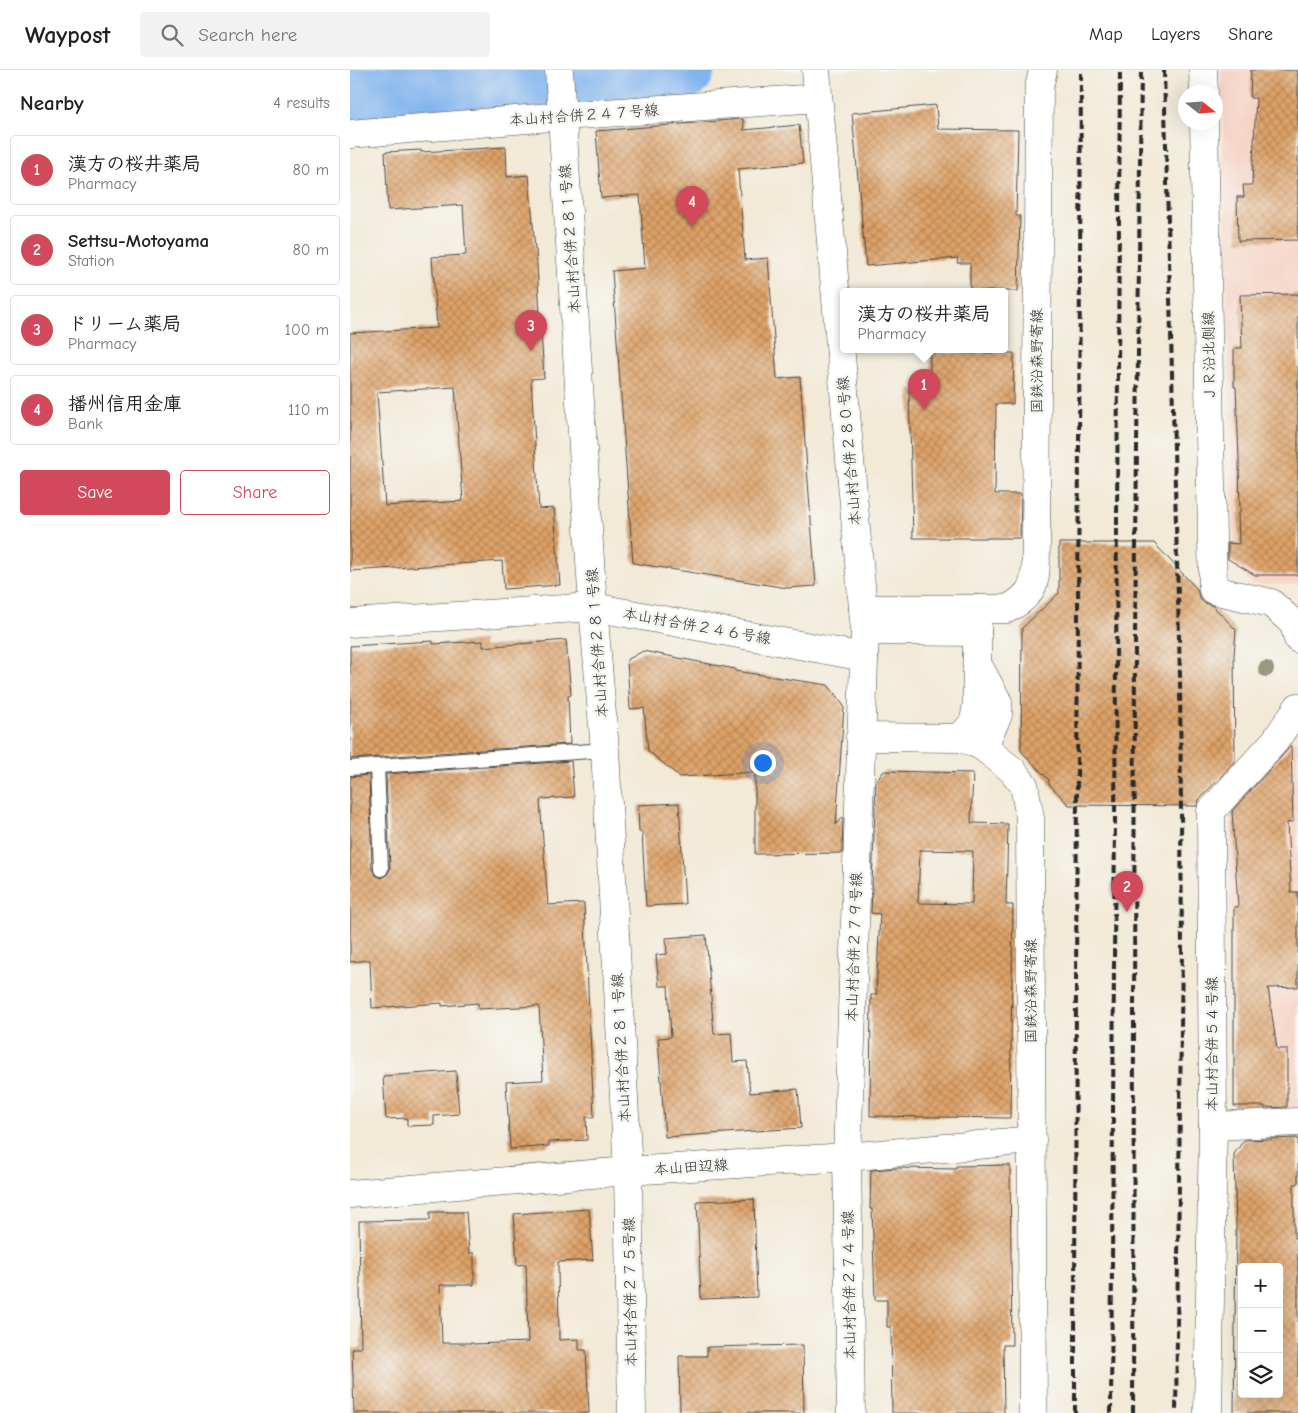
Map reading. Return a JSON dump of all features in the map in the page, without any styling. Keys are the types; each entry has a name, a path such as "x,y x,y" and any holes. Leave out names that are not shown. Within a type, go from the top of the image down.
{"street":[{"name":"本山村合併２８１号線","path":"559,70 593,607 605,750 628,1171"},
{"name":"国鉄沿森野寄線","path":"864,632 976,617 1007,610 1021,602 1031,591 1035,571 1039,88 1043,70"},
{"path":"1203,70 1204,85"},
{"name":"本山村合併２４７号線","path":"350,134 562,116 817,84"},
{"name":"本山村合併２８０号線","path":"817,84 840,352"},
{"name":"ＪＲ沿北側線","path":"1204,130 1213,590 1271,603 1294,624 1298,639"},
{"name":"本山村合併２８０号線","path":"840,353 864,632 860,737"},
{"name":"本山村合併２４６号線","path":"350,623 593,607 864,632"},
{"path":"860,737 971,743 967,732 974,722 977,702 976,617"},
{"name":"本山村合併５４号線","path":"1208,1413 1212,1126 1211,812 1275,741 1298,707"},
{"name":"本山村合併２７９号線","path":"848,1157 860,737"},
{"name":"国鉄沿森野寄線","path":"971,743 1012,770 1024,785 1030,818 1033,1413"},
{"path":"1212,1126 1298,1122"},
{"name":"本山田辺線","path":"350,1194 628,1171 848,1157 1032,1140"},
{"name":"本山村合併２７４号線","path":"848,1157 851,1413"},
{"name":"本山村合併２７５号線","path":"628,1171 632,1413"}],"lane":[{"path":"350,768 605,750"},
{"path":"377,766 381,869"}],"shaded area":[{"path":"1221,70 1298,70 1298,584 1252,585 1235,563 1223,85 1221,85"},
{"path":"1298,741 1298,1109 1233,1113 1230,803 1279,743"}],"building":[{"path":"1251,70 1298,70 1298,240 1238,241 1237,197 1244,197 1243,185 1252,185 1256,98 1250,98"},
{"path":"936,105 938,129 1018,130 1016,216 1020,216 1018,291 1008,291 1008,288 970,288 970,263 957,263 958,258 866,266 852,113"},
{"path":"743,119 744,130 799,125 803,163 738,169 745,260 768,258 777,379 800,377 816,586 787,588 633,563 612,271 645,268 640,195 601,198 596,131"},
{"path":"506,147 507,177 529,175 544,378 531,379 539,509 554,508 560,585 504,589 502,561 350,571 350,333 437,328 432,257 466,255 463,205 388,210 385,152 421,150 421,152","holes":["455,387 463,501 385,506 377,392"]},
{"path":"1298,294 1298,575 1255,575 1228,559 1228,543 1239,544 1239,459 1236,387 1234,387 1234,348 1242,348 1240,295"},
{"path":"930,353 1014,353 1013,404 996,404 995,494 1021,494 1020,538 913,538 909,389 930,389"},
{"path":"1059,543 1154,543 1197,589 1199,597 1203,602 1213,606 1236,630 1234,655 1235,761 1199,800 1197,806 1069,805 1049,784 1049,780 1021,751 1022,628 1059,593"},
{"path":"566,640 571,695 568,696 570,744 350,759 350,646 433,641 433,644 483,641 483,647"},
{"path":"643,651 735,669 735,671 828,685 844,706 836,825 843,817 842,853 755,854 755,772 680,777 648,751 644,708 630,709 627,660"},
{"path":"1291,746 1293,822 1287,823 1291,892 1298,892 1298,987 1268,988 1277,1049 1287,1049 1287,1107 1234,1106 1234,907 1238,907 1232,811"},
{"path":"571,761 574,797 542,799 540,801 548,905 584,903 594,1117 586,1117 587,1140 549,1142 549,1146 510,1149 506,1082 543,1080 539,1006 478,1009 478,1003 442,1006 442,1003 372,1008 370,960 350,962 350,777 369,775 372,869 377,876 382,878 390,869 386,774"},
{"path":"884,771 973,773 971,823 1008,824 1006,905 1013,905 1010,1118 870,1116 871,995 876,995 880,914 871,913 876,781","holes":["920,850 973,851 972,904 918,903"]},
{"path":"679,803 685,904 646,906 642,832 639,832 638,805"},
{"path":"706,935 714,1034 731,1033 733,1062 747,1061 750,1093 798,1089 801,1128 665,1137 658,1038 671,1037 668,986 659,986 656,955 667,954 666,938"},
{"path":"456,1071 459,1114 434,1116 434,1125 407,1126 407,1118 386,1119 383,1076"},
{"path":"1298,1138 1298,1184 1294,1184 1294,1238 1298,1238 1298,1413 1234,1413 1236,1229 1234,1154 1244,1140"},
{"path":"1010,1165 1012,1345 1003,1345 1004,1413 892,1413 891,1327 887,1327 887,1300 875,1300 872,1209 870,1209 871,1170 897,1168 956,1169 956,1166"},
{"path":"754,1199 757,1297 701,1299 697,1201"},
{"path":"589,1209 593,1260 558,1262 559,1340 579,1339 579,1350 586,1350 589,1413 354,1413 352,1348 361,1348 359,1221 430,1220 430,1212 466,1212 469,1253 474,1253 474,1285 440,1285 442,1343 528,1342 526,1264 517,1265 514,1214"},
{"path":"803,1345 804,1413 680,1413 679,1356 707,1356 707,1347"}],"waterway":[{"path":"350,98 685,70"}],"railway":[{"path":"1075,1413 1081,70"},
{"path":"1111,1413 1120,70"},
{"path":"1133,1413 1135,638 1141,70"},
{"path":"1164,70 1180,675 1182,951 1176,1413"}],"place":[{"name":"播州信用金庫","path":"692,227"},
{"name":"ドリーム薬局","path":"531,351"},
{"name":"漢方の桜井薬局","path":"924,410"},
{"name":"Settsu-Motoyama","path":"1127,912"}]}
